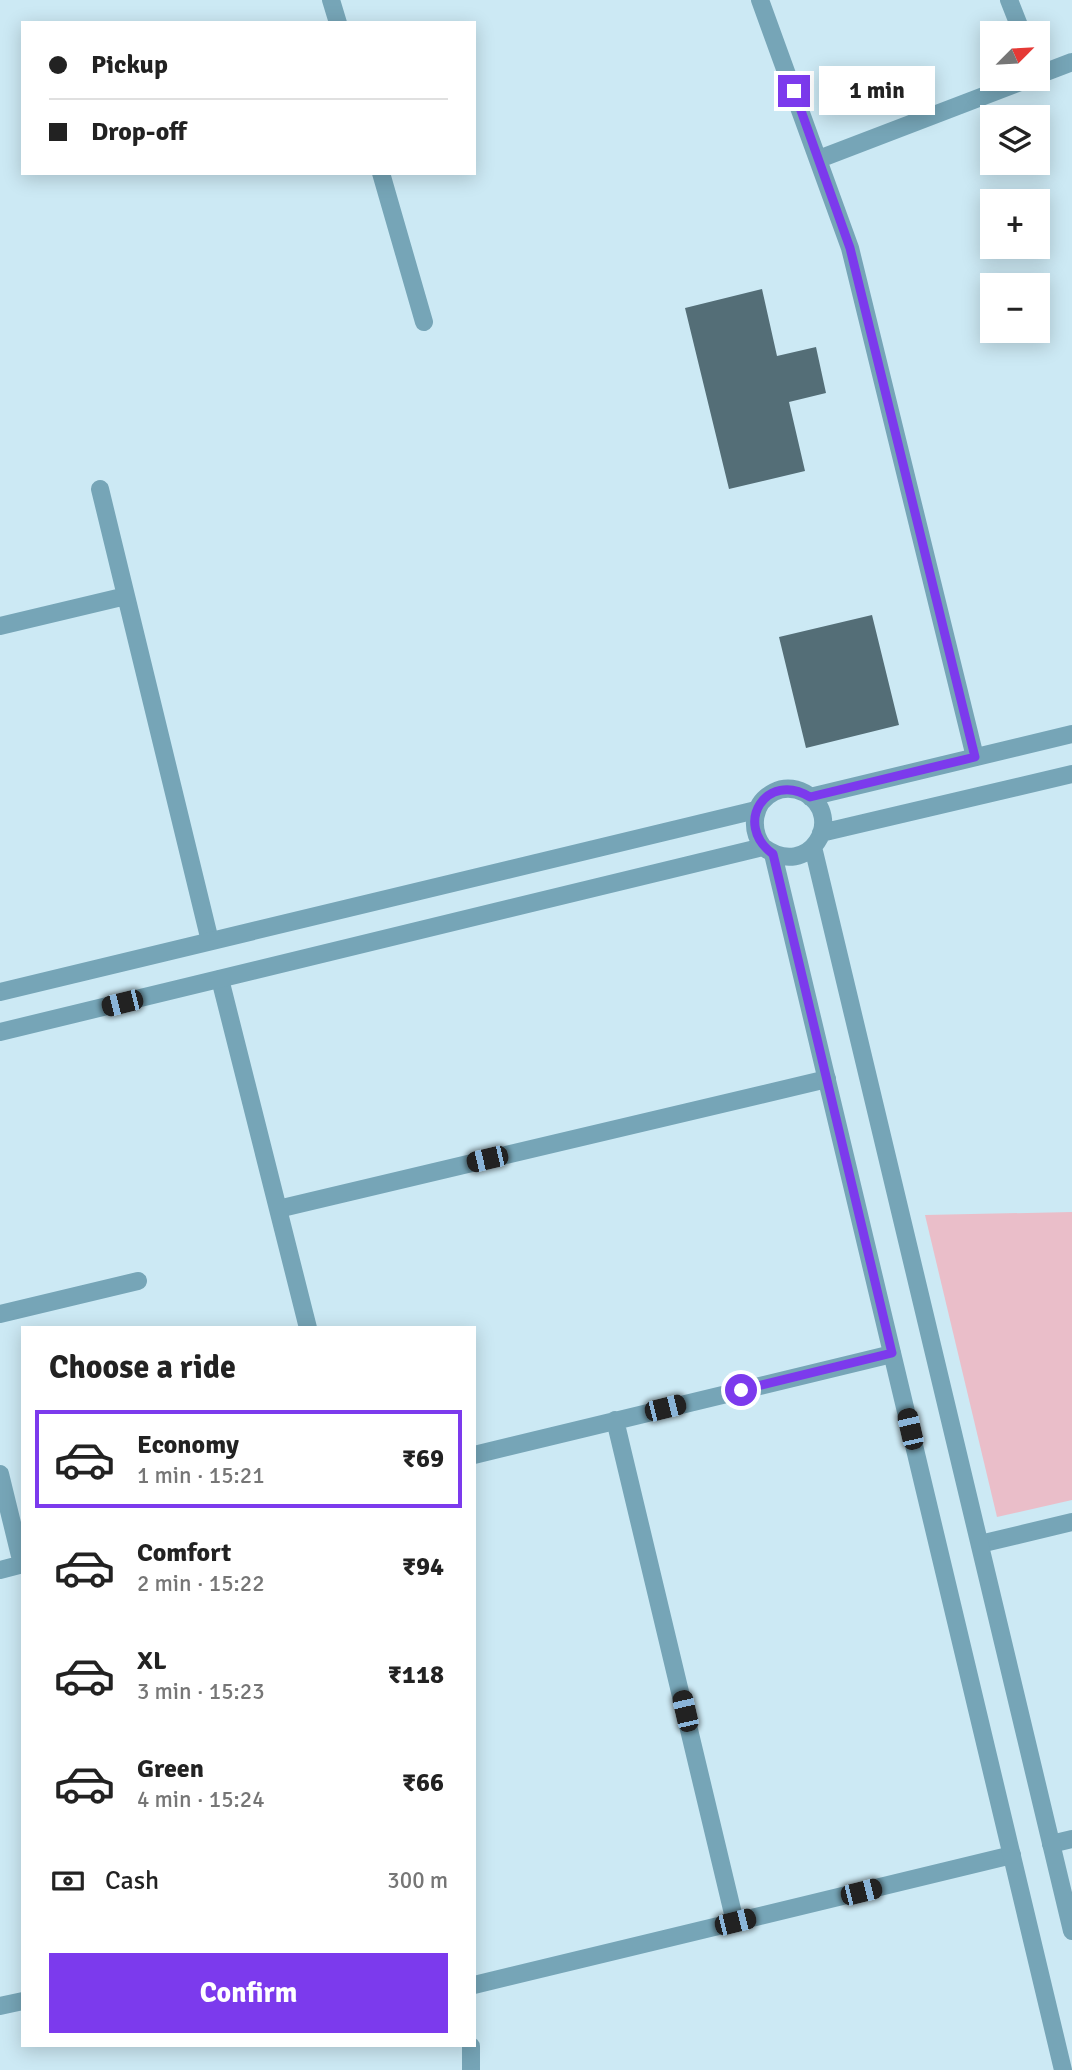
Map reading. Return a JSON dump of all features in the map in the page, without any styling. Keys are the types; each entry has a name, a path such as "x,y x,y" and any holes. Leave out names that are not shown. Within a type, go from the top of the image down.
{"street":[{"path":"331,0 337,21"},
{"path":"760,0 819,159 859,281 975,757"},
{"path":"1009,0 1017,21"},
{"path":"1050,70 1072,62"},
{"path":"819,159 997,91"},
{"path":"382,175 424,322"},
{"path":"100,489 210,942"},
{"path":"0,626 126,596"},
{"path":"810,797 1072,734"},
{"path":"0,1032 768,851 795,857 817,840 1072,774"},
{"path":"0,992 756,810 770,794 780,790 791,789 810,797 821,813 817,840 1072,1931"},
{"path":"756,810 755,829 768,851 827,1079 1063,2070"},
{"path":"220,979 307,1326"},
{"path":"278,1209 827,1079"},
{"path":"0,1314 138,1281"},
{"path":"476,1455 892,1353"},
{"path":"615,1420 735,1922"},
{"path":"0,1474 21,1560"},
{"path":"980,1544 1072,1521"},
{"path":"0,1570 21,1564"},
{"path":"1051,1844 1072,1839"},
{"path":"476,1986 1012,1855"},
{"path":"0,2006 21,2001"},
{"path":"471,2047 471,2070"}],"shaded area":[{"path":"1072,1212 1072,1500 997,1517 925,1215"}],"building":[{"path":"762,289 777,356 816,347 826,393 789,402 805,471 729,489 685,308"},
{"path":"872,615 899,725 806,748 779,637"}],"route":[{"path":"741,1390 892,1353 773,854 763,847 758,839 754,820 756,810 770,794 780,790 801,791 810,797 975,757 859,281 841,218 794,91"}]}
